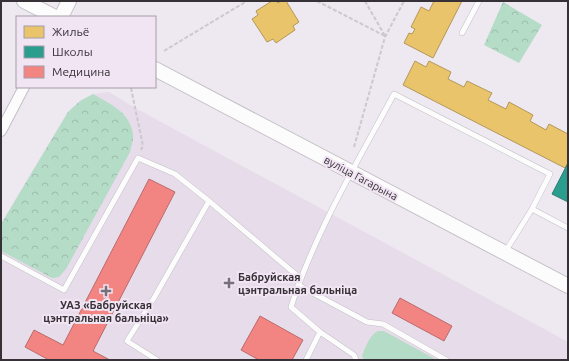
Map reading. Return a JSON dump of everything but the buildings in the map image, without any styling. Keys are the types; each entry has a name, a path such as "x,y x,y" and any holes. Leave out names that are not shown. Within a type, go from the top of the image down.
{"main road":[{"path":"24,1 53,16"},
{"path":"62,16 69,1"},
{"name":"вуліца Гагарына","path":"156,70 568,286"}],"street":[{"path":"1,131 23,88"}],"lane":[{"path":"462,33 479,1"},
{"path":"356,360 354,356 320,332 291,307 300,278 329,214 394,94 550,174 532,209 505,253"},
{"path":"1,256 64,290 138,158 175,174 300,278"},
{"path":"157,360 128,341 209,201"},
{"path":"532,209 568,228"},
{"path":"298,285 367,322 383,324 446,360"},
{"path":"306,360 320,332"}],"path":[{"path":"164,51 247,1"},
{"path":"317,1 385,37"},
{"path":"364,1 385,37"},
{"path":"354,148 385,37 404,1"},
{"path":"131,88 143,146 138,158"}],"shaded area":[{"name":"Бабруйская цэнтральная бальніца","path":"109,92 135,108 568,342 568,360 1,360 1,224 68,112 80,101 93,94"}],"green space":[{"path":"503,2 542,25 519,63 484,45"},
{"path":"93,94 112,105 124,114 128,120 133,136 130,152 66,269 59,277 52,278 1,251 1,224 68,112 80,101"},
{"path":"378,331 384,331 437,360 364,360 362,356 366,345 370,338"}],"place":[{"name":"Бабруйская цэнтральная бальніца","path":"229,283"},
{"name":"УАЗ «Бабруйская цэнтральная бальніца»","path":"106,291"}]}
